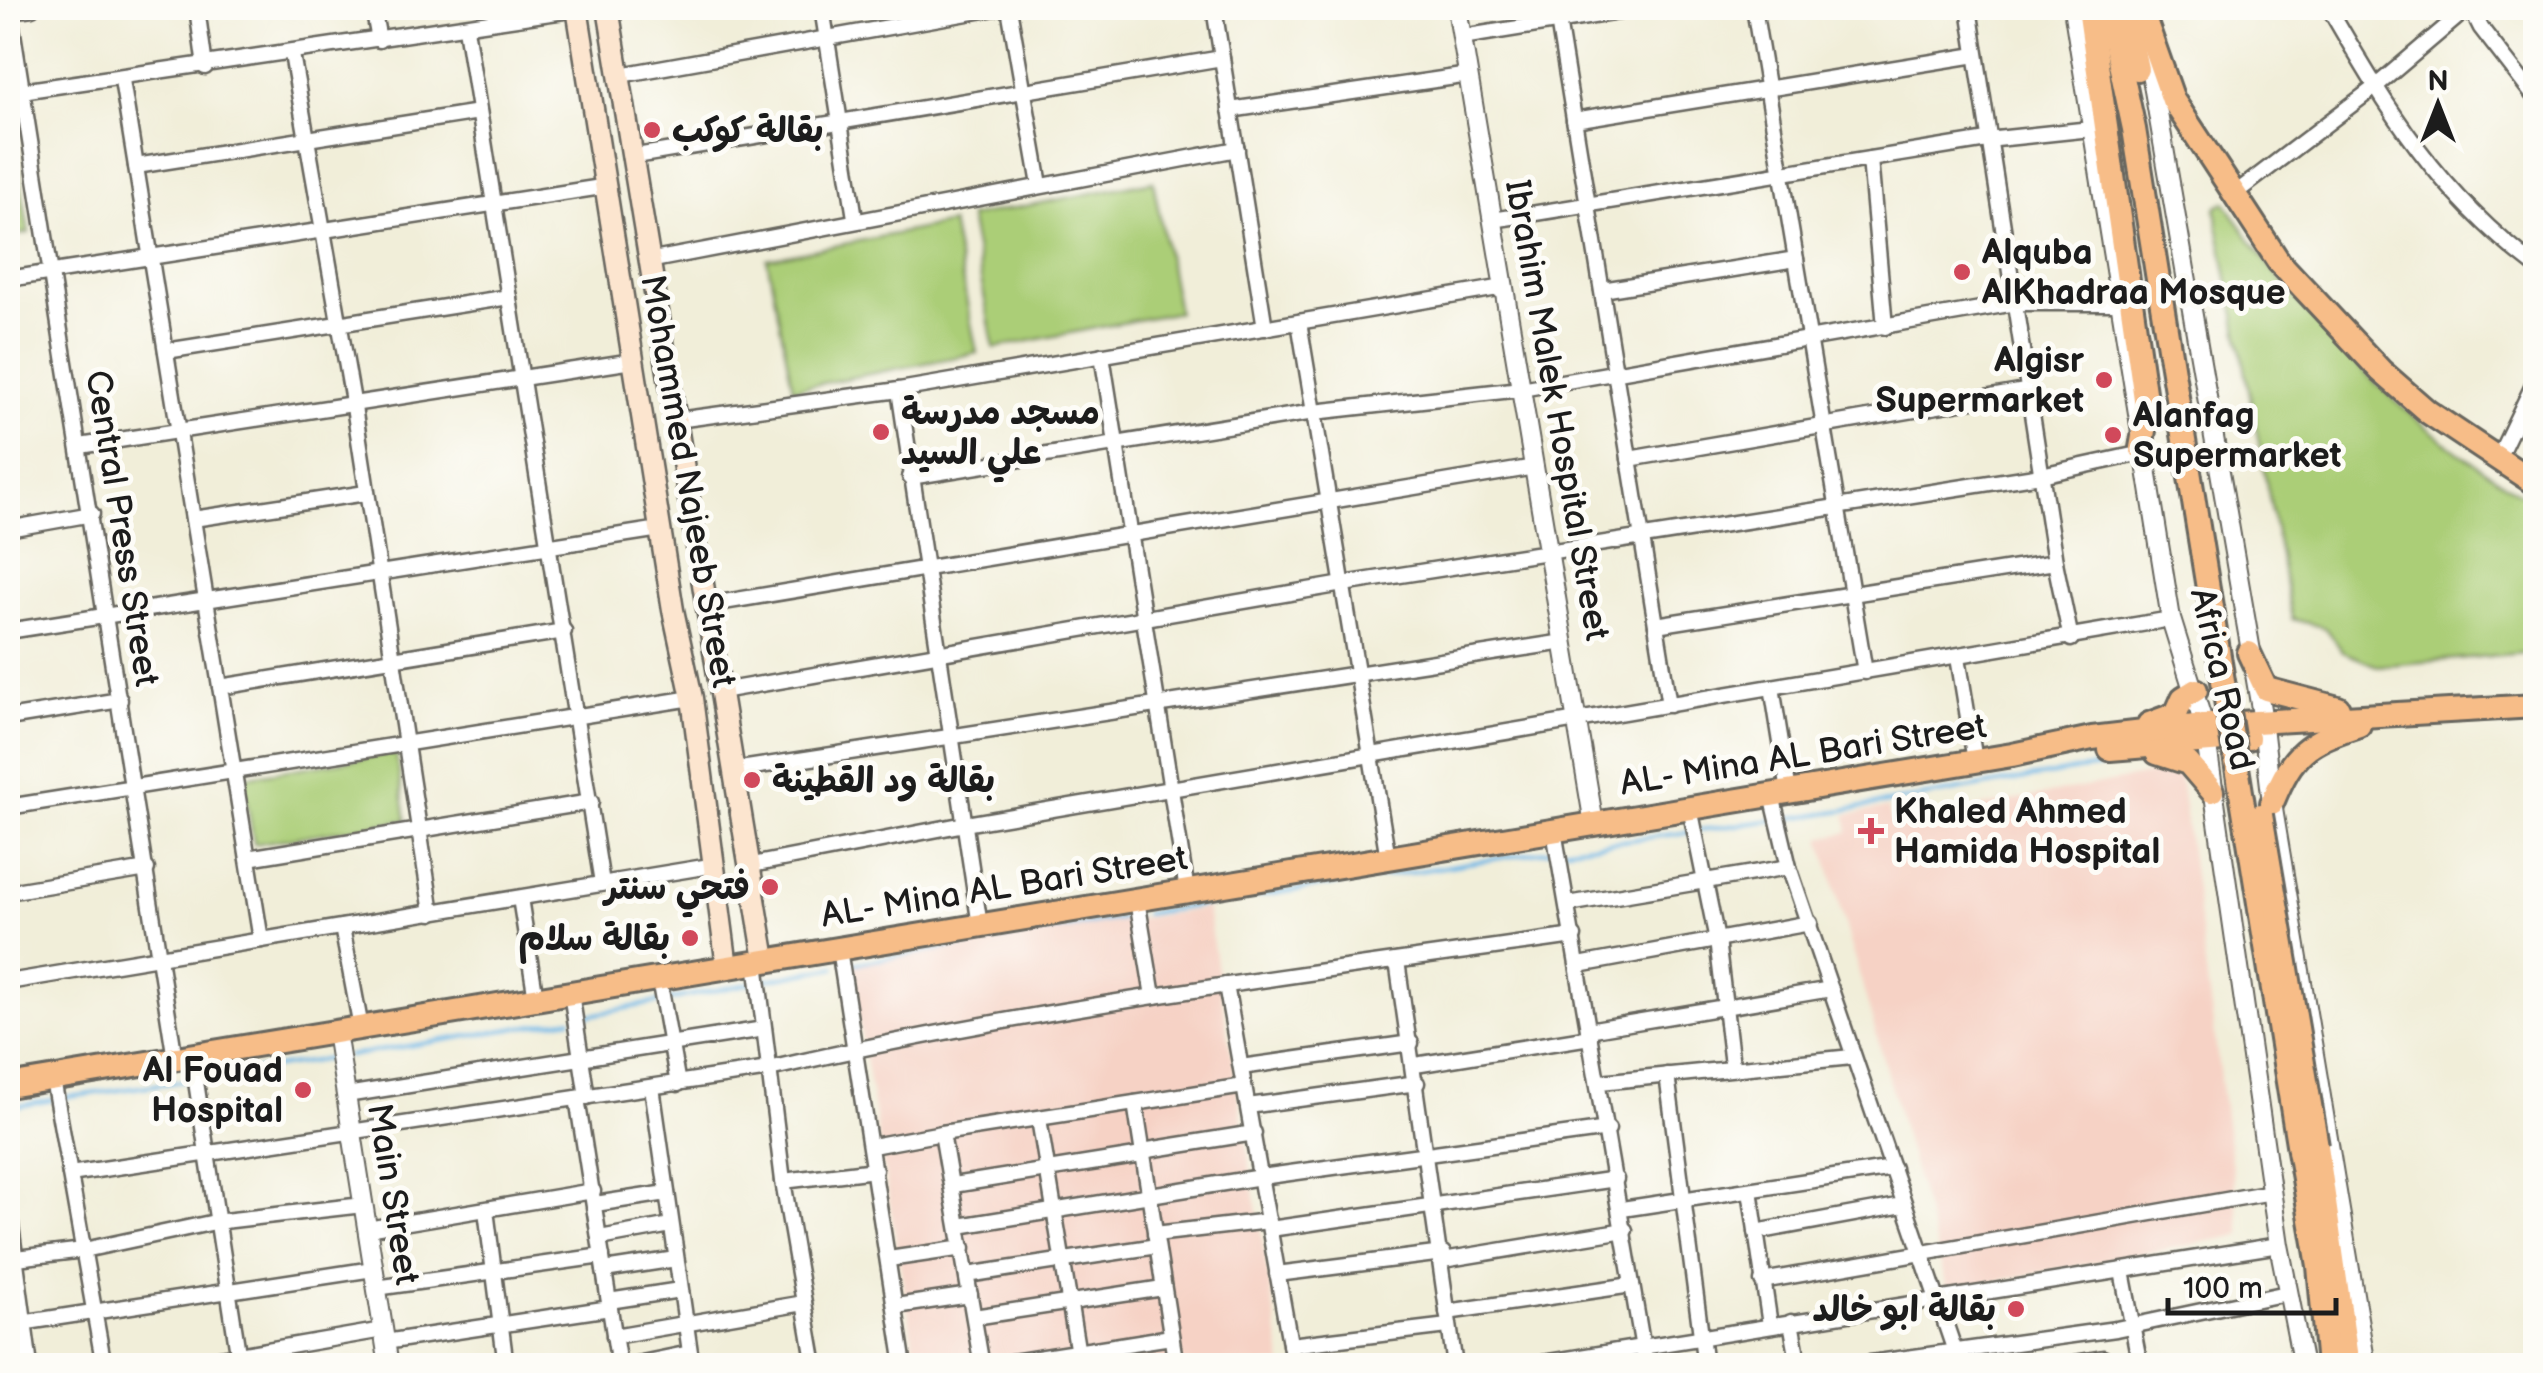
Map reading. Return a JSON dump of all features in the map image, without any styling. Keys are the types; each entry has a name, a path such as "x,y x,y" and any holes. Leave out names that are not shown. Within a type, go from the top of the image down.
{"highway":[{"path":"2089,8 2147,413 2141,450"},
{"name":"Africa Road","path":"2108,8 2166,285 2308,1148 2348,1366"},
{"path":"2136,9 2173,100 2278,262 2380,370 2428,412 2536,484"},
{"name":"Africa Road","path":"2136,9 2166,285"},
{"path":"2249,653 2266,690 2360,719 2536,718"},
{"path":"2118,741 2176,714 2183,698 2196,690"},
{"path":"2118,741 2536,706"},
{"path":"2272,804 2299,752 2313,740 2360,719"},
{"path":"2118,741 2176,757 2212,791"},
{"name":"AL- Mina AL Bari Street","path":"8,1086 1975,761 2118,741"},
{"name":"Africa Road","path":"2308,1148 2328,1366"}],"main road":[{"name":"Mohammed Najeeb Street","path":"578,8 660,530 692,698 722,906 727,968"},
{"name":"Mohammed Najeeb Street","path":"608,8 758,902 761,961"},
{"path":"722,906 758,902"}],"street":[{"path":"10,10 32,8"},
{"path":"197,8 205,67"},
{"path":"374,8 379,40"},
{"path":"14,93 122,80 578,8"},
{"path":"822,8 855,218"},
{"path":"620,75 826,35 996,8"},
{"path":"1008,8 1040,185"},
{"path":"1214,8 1265,328"},
{"name":"Ibrahim Malek Hospital Street","path":"1457,8 1594,824"},
{"path":"1462,37 1557,14 1643,8"},
{"path":"1754,8 1865,672"},
{"path":"1969,8 2055,562 2071,639"},
{"name":"Africa Road","path":"2073,8 2171,619 2196,690 2205,734 2279,1245 2304,1366"},
{"path":"2329,8 2375,88 2428,167 2536,268"},
{"path":"2233,195 2375,88 2470,8 2536,99"},
{"name":"Africa Road","path":"2136,9 2264,729 2272,804 2318,1059 2366,1366"},
{"name":"Central Press Street","path":"10,10 14,93 92,514 162,956 204,1152 240,1360"},
{"path":"1557,14 1670,705"},
{"path":"466,28 602,883"},
{"path":"292,54 354,408 432,913"},
{"path":"1574,120 1976,55"},
{"path":"630,157 1222,58"},
{"path":"1230,110 1468,75"},
{"path":"122,80 261,940"},
{"path":"136,166 479,112"},
{"path":"1493,220 1988,140 2091,129"},
{"path":"648,261 855,218 1237,149"},
{"path":"1870,159 1885,327"},
{"path":"8,279 608,186"},
{"path":"1602,290 1796,259"},
{"path":"677,420 899,390 1504,287"},
{"path":"166,351 509,297"},
{"path":"910,477 1314,412 1521,389 1812,341 2016,302 2118,302"},
{"path":"1300,322 1388,858"},
{"path":"1102,356 1187,891"},
{"path":"80,446 354,408 633,361"},
{"path":"2497,460 2536,379"},
{"path":"899,390 980,926"},
{"path":"1629,459 2031,390"},
{"path":"720,691 1342,584 2041,475 2141,450"},
{"path":"706,604 1535,468"},
{"path":"192,520 366,493"},
{"path":"8,529 92,514"},
{"path":"8,631 660,530"},
{"path":"1656,625 2055,562"},
{"path":"752,865 965,824 2171,619"},
{"path":"220,687 564,631"},
{"path":"734,770 1564,642"},
{"path":"1958,657 1975,761"},
{"path":"1772,687 1789,867 1960,1366"},
{"path":"8,807 692,698"},
{"path":"8,718 120,700"},
{"path":"248,858 591,802"},
{"path":"1690,808 1716,940 1732,1066"},
{"path":"1554,831 1646,1366"},
{"path":"8,982 716,865"},
{"path":"1568,904 1789,867"},
{"path":"8,892 147,869"},
{"path":"520,898 536,999"},
{"path":"1137,900 1153,996"},
{"path":"1579,965 1810,923"},
{"path":"342,927 362,1028"},
{"path":"70,1174 678,1084 1153,996 1574,936"},
{"path":"838,949 904,1366"},
{"path":"761,961 764,1029 782,1181 815,1366"},
{"path":"1397,961 1415,1065 1424,1157 1443,1257 1455,1366"},
{"path":"659,979 678,1084"},
{"path":"1226,985 1294,1366"},
{"path":"1415,1065 1831,989"},
{"path":"570,993 619,1366"},
{"path":"346,1095 764,1029"},
{"name":"Main Street","path":"336,1032 389,1366"},
{"path":"1241,1067 1411,1043"},
{"path":"1600,1082 1852,1057"},
{"path":"1667,1075 1704,1366"},
{"path":"52,1079 104,1366"},
{"path":"1248,1106 1417,1083"},
{"path":"872,1146 1244,1086"},
{"path":"627,1366 691,1359 652,1088"},
{"path":"1135,1103 1176,1366"},
{"path":"1039,1119 1079,1359"},
{"path":"959,1226 1261,1177 1608,1129"},
{"path":"942,1133 984,1366 1079,1359 1171,1337"},
{"path":"953,1185 1254,1133"},
{"path":"1622,1210 1893,1168"},
{"path":"782,1181 875,1170"},
{"path":"967,1275 1063,1261 1156,1240 1616,1178"},
{"path":"1750,1190 1770,1325"},
{"path":"1762,1280 2272,1192"},
{"path":"367,1228 486,1210 666,1193"},
{"path":"8,1203 11,1259 30,1366"},
{"path":"11,1259 84,1250 105,1242 215,1222 364,1204"},
{"path":"1756,1232 1903,1205"},
{"path":"486,1210 506,1366"},
{"path":"600,1238 671,1224"},
{"path":"1278,1274 1443,1257 1624,1230"},
{"path":"1524,1366 2279,1245"},
{"path":"889,1259 963,1248"},
{"path":"8,1326 228,1289 494,1268 676,1259"},
{"path":"2122,1270 2140,1366"},
{"path":"1290,1345 1632,1285"},
{"path":"974,1317 1164,1288"},
{"path":"174,1366 240,1360 384,1336 501,1324 680,1290"},
{"path":"1849,1366 1954,1348 2098,1332 2287,1293"},
{"path":"896,1306 970,1295"},
{"path":"614,1336 804,1303"},
{"path":"1792,1322 1800,1366"},
{"path":"2057,1366 2104,1362 2098,1332"}],"shaded area":[{"path":"2179,769 2241,1235 1948,1290 1821,838 1849,832 1846,815 1888,808 1892,824"},
{"path":"1207,908 1283,1365 917,1365 849,962"}],"green space":[{"path":"8,102 29,233 8,236"},
{"path":"1153,181 1178,312 994,348 969,217"},
{"path":"2225,202 2288,290 2362,370 2445,442 2535,502 2535,652 2377,666 2343,652 2326,628 2292,619 2218,225 2216,208"},
{"path":"951,223 977,353 793,389 767,259"},
{"path":"396,753 406,820 254,844 243,777"}],"waterway":[{"path":"1783,819 2154,760"},
{"path":"1699,830 1774,820"},
{"path":"1560,849 1690,832"},
{"path":"1145,914 1551,850"},
{"path":"845,965 1136,916"},
{"path":"761,981 835,967"},
{"path":"668,1000 752,983"},
{"path":"580,1017 659,1002"},
{"path":"348,1056 571,1019"},
{"path":"200,1079 334,1058"},
{"path":"61,1098 191,1080"},
{"path":"8,1108 52,1100"}],"place":[{"name":"بقالة كوكب","path":"652,130"},
{"name":"Alquba AlKhadraa Mosque","path":"1962,272"},
{"name":"Algisr Supermarket","path":"2104,380"},
{"name":"مسجد مدرسة علي السيد","path":"881,432"},
{"name":"Alanfag Supermarket","path":"2113,435"},
{"name":"بقالة ود القطينة","path":"752,780"},
{"name":"Khaled Ahmed Hamida Hospital","path":"1871,831"},
{"name":"فتحي سنتر","path":"770,887"},
{"name":"بقالة سلام","path":"690,938"},
{"name":"Al Fouad Hospital","path":"303,1090"},
{"name":"بقالة ابو خالد","path":"2016,1309"}]}
